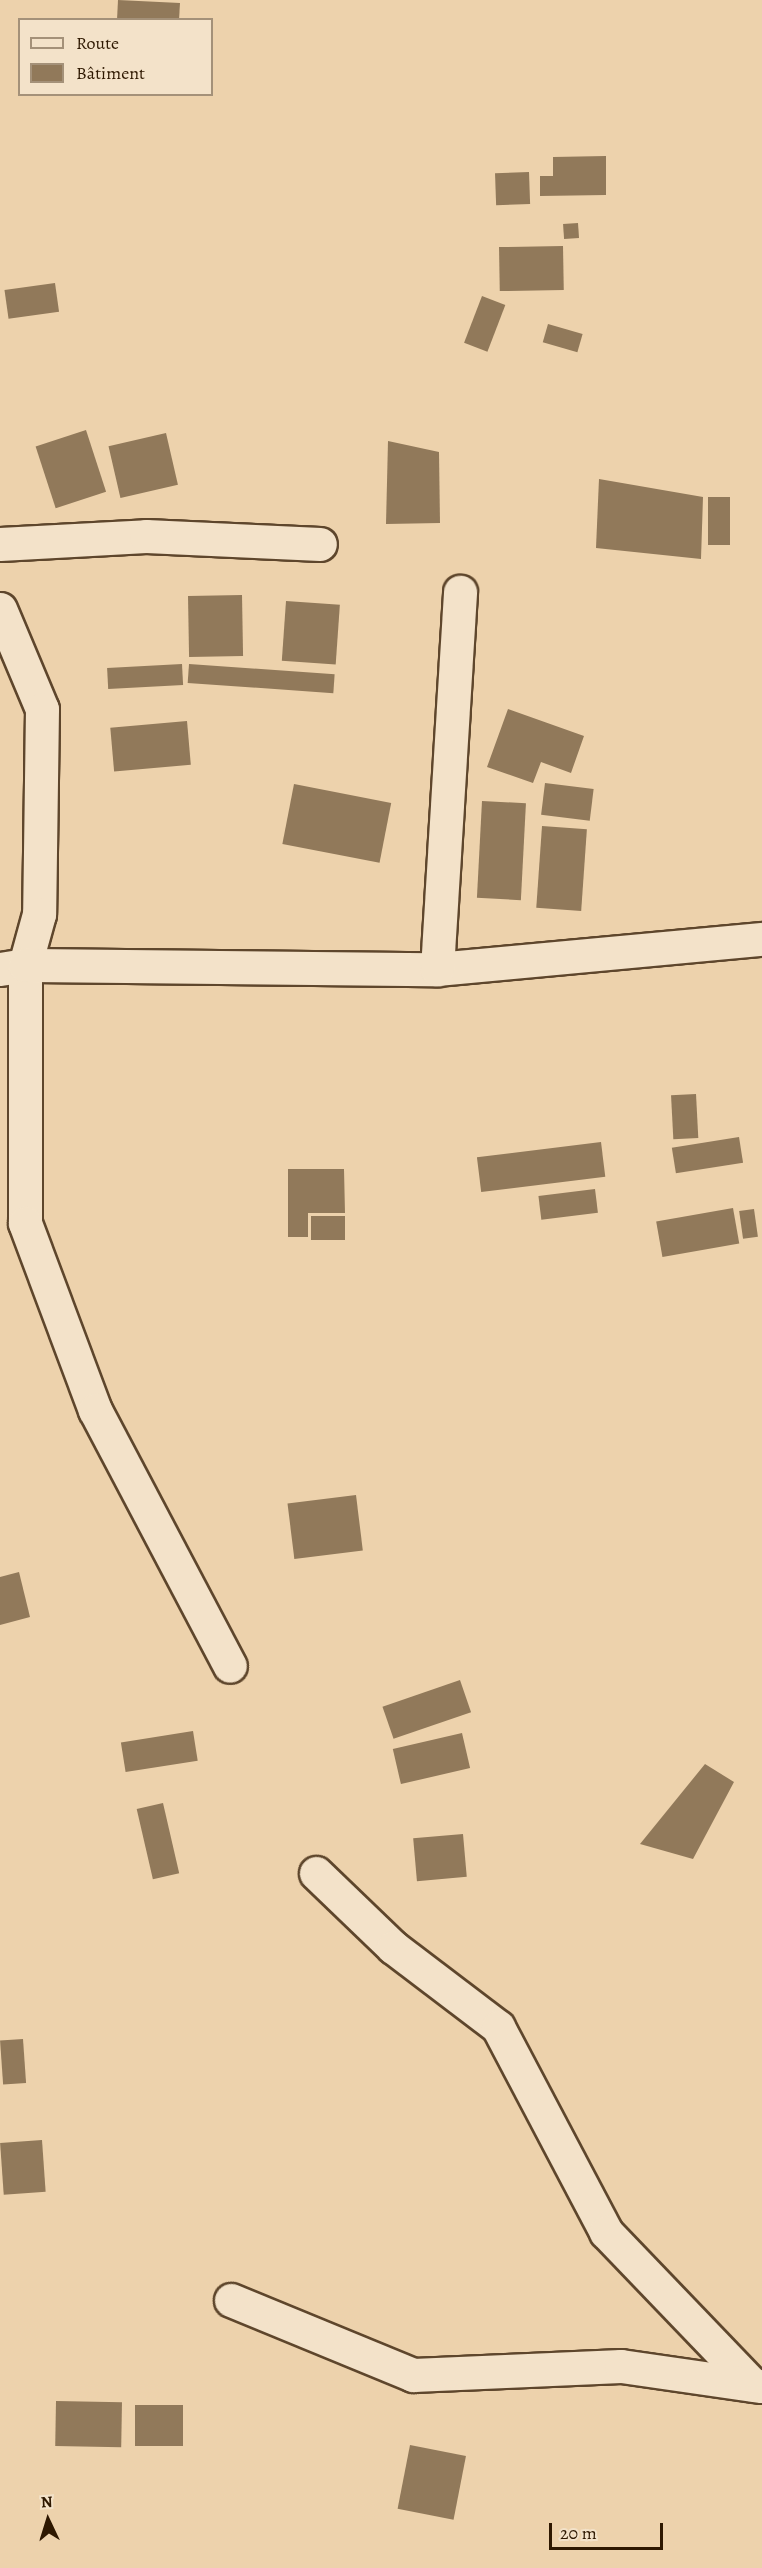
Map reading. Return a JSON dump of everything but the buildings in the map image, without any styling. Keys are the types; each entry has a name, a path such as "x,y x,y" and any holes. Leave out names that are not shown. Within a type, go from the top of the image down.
{"street":[{"path":"0,544 146,536 320,544"},
{"path":"437,969 460,592"},
{"path":"0,609 42,709 39,914 13,967 25,1223 95,1410 230,1666"},
{"path":"13,967 437,969 762,939"},
{"path":"316,1873 393,1947 498,2027 606,2232 757,2385"},
{"path":"231,2300 413,2374 621,2366 757,2385"}]}
